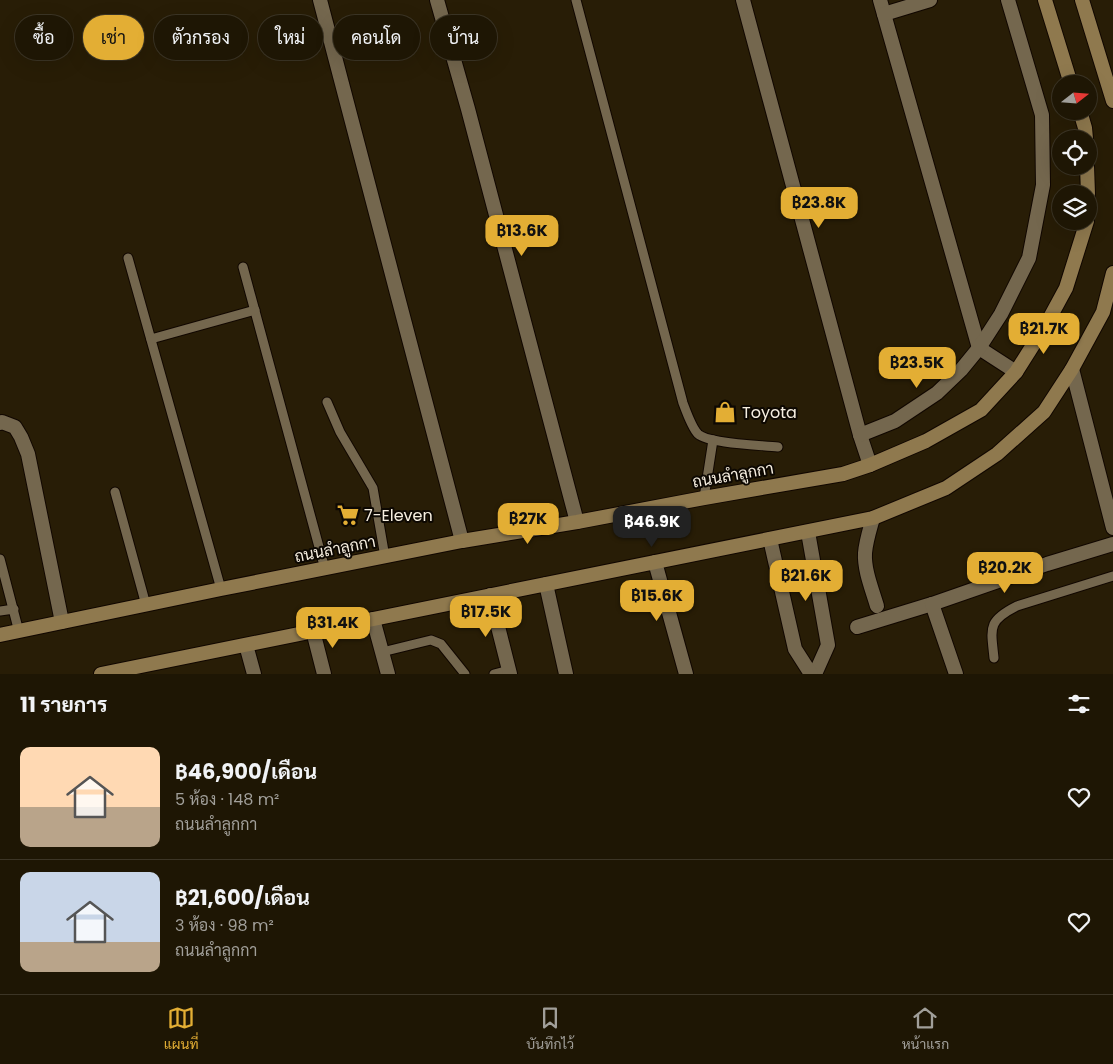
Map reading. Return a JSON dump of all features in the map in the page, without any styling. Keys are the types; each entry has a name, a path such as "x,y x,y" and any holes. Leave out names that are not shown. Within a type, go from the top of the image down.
{"main road":[{"path":"1046,0 1068,75"},
{"path":"1082,0 1113,101"},
{"name":"ถนนลำลูกกา","path":"0,635 462,541 843,474 870,465 926,441 981,410 1016,372 1047,323 1066,288 1084,230"},
{"path":"101,674 873,518 946,488 997,454 1044,412 1072,369 1103,312 1113,274"}],"street":[{"path":"320,0 462,541"},
{"path":"437,0 473,128 577,522"},
{"path":"742,0 860,435 870,465"},
{"path":"880,0 979,348 1016,372"},
{"path":"884,14 930,0"},
{"path":"860,435 895,421 937,393 961,370 979,348 1001,314 1030,258 1043,185 1042,115 1008,0"},
{"path":"1072,369 1113,528"},
{"path":"0,423 15,427 28,454 62,622"},
{"path":"873,518 865,552 865,563 877,606"},
{"path":"808,532 828,645 815,674"},
{"path":"770,539 795,648 811,674"},
{"path":"857,627 1113,544"},
{"path":"656,562 686,674"},
{"path":"546,584 566,674"},
{"path":"490,596 510,672"},
{"path":"932,604 956,674"},
{"path":"373,619 388,674"},
{"path":"313,631 324,674"},
{"path":"246,645 254,674"}],"lane":[{"path":"576,0 683,403 689,418 698,434 713,440 778,447"},
{"path":"128,258 221,589"},
{"path":"243,267 325,569"},
{"path":"151,339 255,310"},
{"path":"327,402 340,432 373,488 385,557"},
{"path":"704,498 713,440"},
{"path":"115,492 146,606"},
{"path":"0,559 19,632"},
{"path":"994,658 992,629 996,621 1005,612 1017,606 1113,576"},
{"path":"0,611 14,609"},
{"path":"382,652 431,640 441,644 465,674"},
{"path":"494,674 510,672"}],"place":[{"name":"Toyota","path":"725,412"},
{"name":"7-Eleven","path":"348,515"}]}
